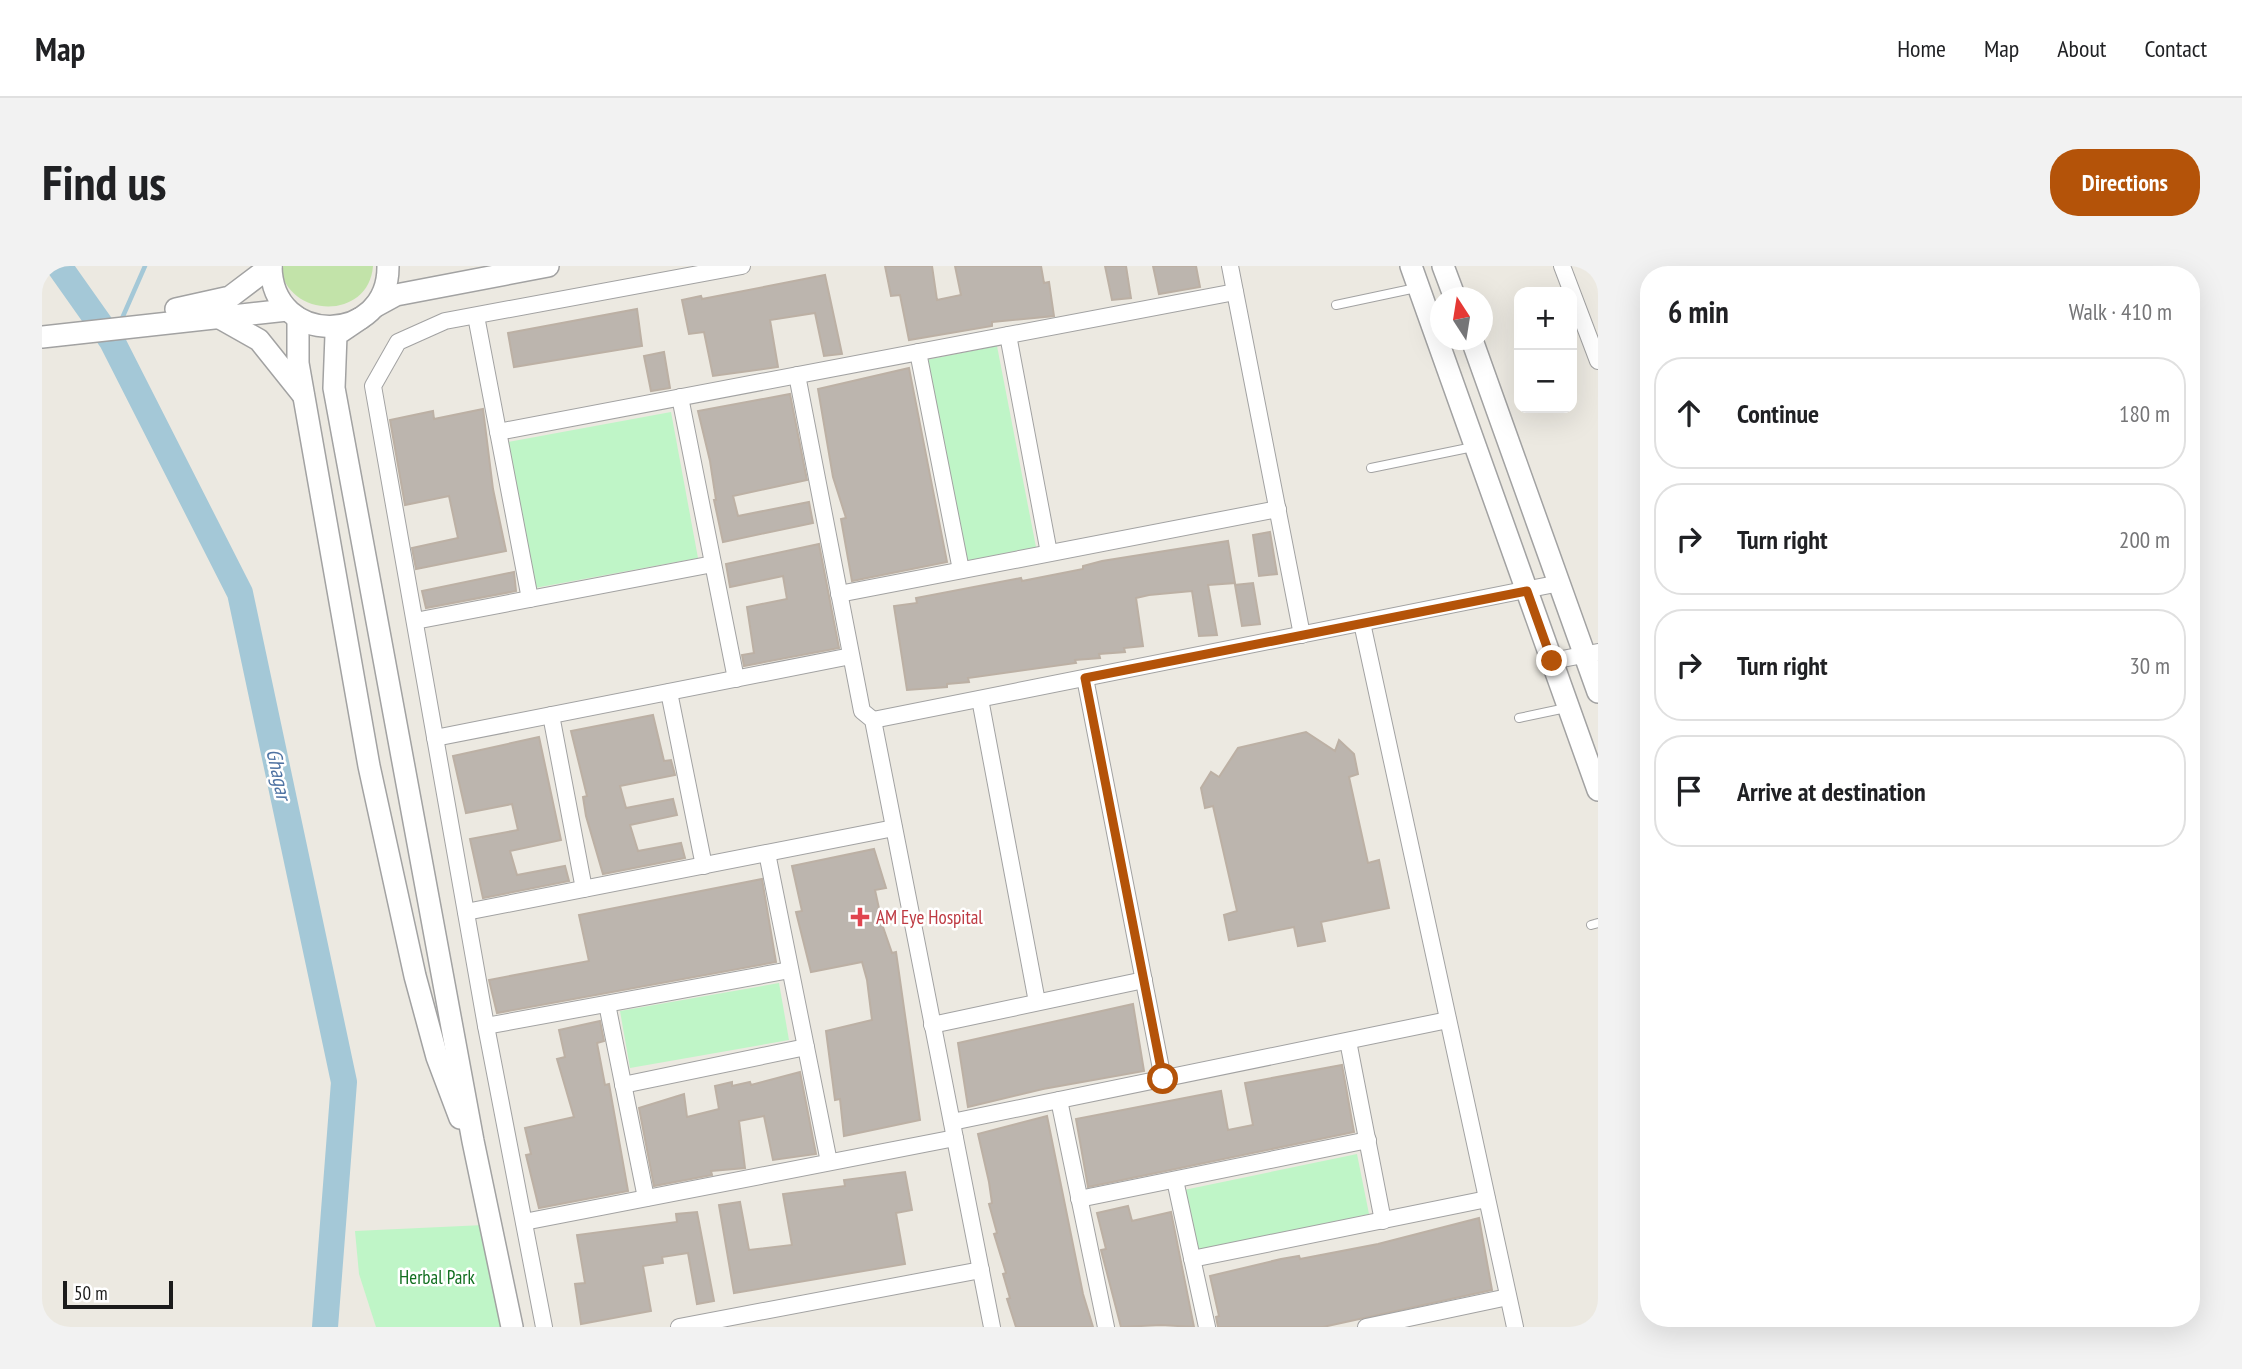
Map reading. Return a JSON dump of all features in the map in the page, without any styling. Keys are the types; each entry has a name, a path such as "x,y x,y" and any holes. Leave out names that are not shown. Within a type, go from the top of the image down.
{"street":[{"path":"42,337 263,313 293,314 315,326 331,327 368,313 386,287 388,266"},
{"path":"512,1327 473,1141 334,388 336,335 396,295 548,266"},
{"path":"544,1327 486,1026 373,386 398,342 445,321 742,266"},
{"path":"1230,266 1302,635"},
{"path":"1410,266 1598,790"},
{"path":"1443,266 1451,287"},
{"path":"1562,266 1598,361"},
{"path":"42,323 195,307 230,297 271,272 293,314 298,363 369,766 407,941 436,1057 456,1111 473,1141"},
{"path":"498,432 1235,292"},
{"path":"476,316 530,599"},
{"path":"219,318 260,340 306,400"},
{"path":"1008,335 1049,553"},
{"path":"1476,350 1560,583 1591,653 1598,692"},
{"path":"918,352 961,570"},
{"path":"797,375 862,711 873,720 992,1327"},
{"path":"680,397 736,679"},
{"path":"839,594 1278,509"},
{"path":"415,621 713,564"},
{"path":"873,720 1560,583"},
{"path":"1362,623 1515,1327"},
{"path":"1552,661 1591,653"},
{"path":"435,738 851,656"},
{"path":"1085,678 1163,1079"},
{"path":"669,692 704,866"},
{"path":"980,699 1037,1002"},
{"path":"551,715 584,889"},
{"path":"466,912 894,828"},
{"path":"767,853 829,1162"},
{"path":"486,1026 790,970"},
{"path":"932,1024 1144,980"},
{"path":"607,1004 646,1198"},
{"path":"524,1222 829,1162 1059,1100 1448,1020"},
{"path":"1348,1041 1383,1221"},
{"path":"623,1085 806,1047"},
{"path":"1059,1100 1106,1327"},
{"path":"1079,1199 1368,1140"},
{"path":"1175,1180 1207,1327"},
{"path":"1192,1259 1487,1199"},
{"path":"679,1327 981,1270"},
{"path":"1366,1327 1508,1297"}],"lane":[{"path":"1336,305 1419,287"},
{"path":"1371,468 1475,447"},
{"path":"1519,718 1569,707"}],"green space":[{"path":"280,266 373,266 368,284 358,297 344,304 328,306 311,304 297,296 286,283"},
{"path":"997,346 1036,547 965,561 926,360"},
{"path":"671,412 698,558 535,588 508,442"},
{"path":"779,983 789,1040 630,1068 620,1011"},
{"path":"1357,1154 1369,1214 1197,1251 1184,1190"},
{"name":"Herbal Park","path":"484,1225 502,1327 376,1327 359,1274 355,1231"}],"building":[{"path":"885,266 932,266 937,300 961,295 955,266 1041,266 1044,283 1049,282 1054,316 992,322 992,326 909,340 900,295 891,296"},
{"path":"1105,266 1126,266 1131,298 1112,300"},
{"path":"1153,266 1196,266 1200,287 1159,294"},
{"path":"825,275 842,354 824,356 815,313 770,320 778,367 713,376 704,332 689,334 682,300 701,296 702,299"},
{"path":"637,309 642,346 514,367 508,333"},
{"path":"664,352 670,388 651,391 644,356"},
{"path":"909,368 947,562 852,581 841,519 846,518 833,477 818,389"},
{"path":"790,394 807,480 733,496 738,516 809,502 813,523 723,542 714,500 710,461 698,411"},
{"path":"483,409 493,489 506,551 416,569 412,548 458,538 449,496 405,505 390,420 433,411 434,419"},
{"path":"1270,532 1277,574 1259,576 1253,535"},
{"path":"1228,541 1235,583 1208,585 1217,635 1199,636 1192,591 1149,595 1136,598 1143,646 1124,648 1125,652 1099,654 1100,658 1075,660 1076,663 968,678 969,682 947,684 947,687 907,690 894,606 917,603 916,598 1083,569 1083,566 1102,561"},
{"path":"819,544 839,648 744,666 742,655 754,653 747,607 787,599 783,576 730,587 726,564"},
{"path":"514,572 516,591 426,608 422,591"},
{"path":"1253,583 1260,624 1242,626 1235,585"},
{"path":"653,715 664,761 671,760 675,775 620,786 626,808 673,799 677,815 630,825 638,851 681,843 685,858 603,874 586,816 583,797 587,796 571,731"},
{"path":"1306,732 1335,751 1339,740 1354,754 1358,774 1349,777 1368,863 1379,860 1389,908 1321,922 1325,941 1298,946 1294,927 1229,940 1224,915 1237,911 1213,806 1205,808 1201,788 1211,772 1219,777 1238,748"},
{"path":"539,737 561,840 510,851 517,875 565,866 569,881 483,898 470,839 518,830 512,804 466,813 453,756"},
{"path":"874,849 886,888 875,890 883,927 892,953 896,952 920,1120 844,1136 840,1099 835,1100 826,1031 872,1020 867,980 862,962 811,972 796,912 802,911 792,866"},
{"path":"762,879 776,962 497,1013 489,980 589,961 579,915"},
{"path":"1133,1004 1144,1071 1043,1089 968,1107 958,1043"},
{"path":"600,1021 604,1041 597,1043 605,1085 609,1084 628,1191 539,1208 526,1155 531,1154 525,1128 574,1117 557,1059 565,1057 559,1030"},
{"path":"1342,1065 1354,1132 1088,1187 1076,1119 1221,1091 1228,1130 1253,1125 1245,1083"},
{"path":"800,1072 816,1154 773,1160 764,1116 739,1121 745,1168 711,1171 712,1175 654,1186 639,1108 684,1094 687,1117 719,1109 715,1086 732,1082 732,1086 750,1082 751,1085"},
{"path":"1047,1116 1083,1294 1093,1327 1016,1327 1007,1299 1010,1298 1003,1274 1006,1273 994,1234 997,1233 989,1204 992,1203 989,1182 978,1134"},
{"path":"905,1172 912,1210 896,1213 905,1264 734,1293 719,1205 740,1202 749,1250 792,1245 783,1194 845,1186 844,1180"},
{"path":"1128,1206 1132,1221 1171,1212 1194,1327 1121,1327 1101,1250 1106,1249 1097,1213"},
{"path":"697,1212 714,1301 697,1304 688,1253 662,1257 663,1263 643,1266 651,1311 581,1324 575,1284 585,1283 577,1235 677,1222 676,1214"},
{"path":"1479,1218 1492,1290 1323,1327 1218,1327 1216,1317 1219,1316 1210,1276 1281,1259 1299,1256 1300,1259 1378,1244"}],"waterway":[{"name":"Ghagar","path":"59,266 112,341 240,593 344,1082 325,1327"},
{"path":"120,323 145,266"}],"place":[{"name":"AM Eye Hospital","path":"860,917"}],"route":[{"path":"1163,1079 1085,678 1527,591 1552,661"}]}
